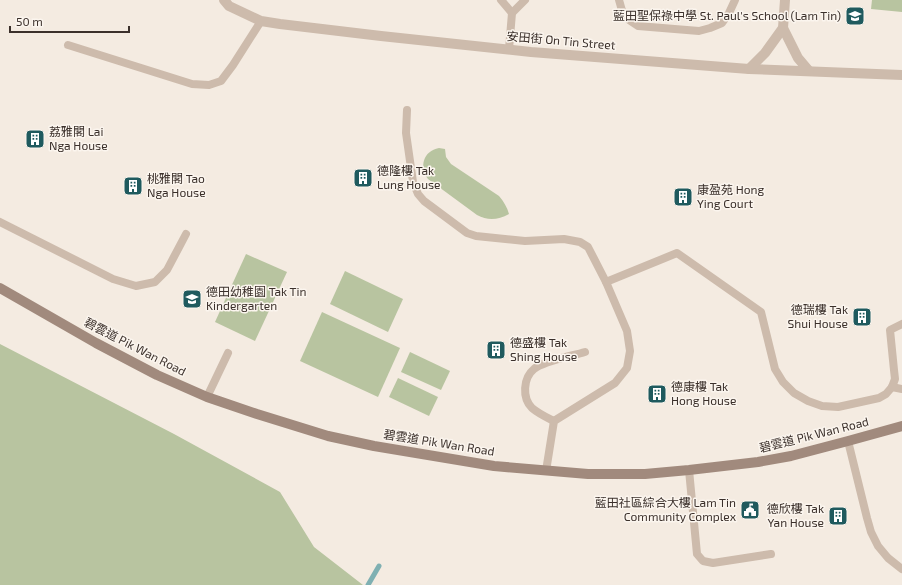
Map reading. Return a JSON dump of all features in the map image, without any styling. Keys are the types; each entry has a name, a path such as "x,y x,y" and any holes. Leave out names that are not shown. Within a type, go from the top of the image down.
{"main road":[{"name":"碧雲道 Pik Wan Road","path":"0,288 96,343 157,375 206,397 328,436 374,446 487,465 588,474 645,474 689,470 758,462 791,456 902,426"}],"street":[{"name":"安田街 On Tin Street","path":"224,0 229,6 261,21 373,36 750,69 902,75"},
{"path":"750,69 765,53 782,28 786,0"},
{"path":"782,28 798,58 809,71"}],"lane":[{"path":"501,0 512,12"},
{"path":"509,49 512,12 525,0"},
{"path":"618,0 623,14 638,26 699,31 722,23 735,0"},
{"path":"68,45 192,84 209,85 221,81 261,21"},
{"path":"407,110 406,133 413,182 418,194 424,201 468,233 476,236 525,241 564,239 580,242 588,247 606,282 627,331 630,351 627,368 614,384 554,421 546,471"},
{"path":"0,222 113,280 136,286 155,282 167,270 186,234"},
{"path":"606,282 677,253 761,312 775,369 783,382 794,393 808,401 822,406 838,407 879,398 886,394 892,387 894,379 890,330 902,324"},
{"path":"554,421 539,414 531,407 526,398 524,388 527,377 534,369 543,364 585,352"},
{"path":"206,397 228,353"},
{"path":"892,387 902,389"},
{"path":"848,441 871,532 878,546 888,558 902,569"},
{"path":"689,470 697,554 703,561 714,563 771,554"}],"green space":[{"path":"872,0 902,0 902,12 871,9"},
{"path":"439,148 445,149 446,157 451,164 499,196 509,214 501,218 493,219 481,217 428,179 424,170 424,160 429,152"},
{"path":"246,254 287,272 255,341 215,322"},
{"path":"345,271 403,299 388,332 330,304"},
{"path":"322,312 400,348 378,397 300,361"},
{"path":"0,344 174,434 280,492 314,547 363,585 0,585"},
{"path":"410,352 450,371 441,390 401,372"},
{"path":"398,378 438,397 429,416 389,397"}],"waterway":[{"path":"368,585 379,566"}],"place":[{"name":"藍田聖保祿中學 St. Paul's School (Lam Tin)","path":"855,16"},
{"name":"荔雅閣 Lai Nga House","path":"35,139"},
{"name":"德隆樓 Tak Lung House","path":"363,178"},
{"name":"桃雅閣 Tao Nga House","path":"133,186"},
{"name":"康盈苑 Hong Ying Court","path":"683,197"},
{"name":"德田幼稚園 Tak Tin Kindergarten","path":"192,299"},
{"name":"德瑞樓 Tak Shui House","path":"862,317"},
{"name":"德盛樓 Tak Shing House","path":"496,350"},
{"name":"德康樓 Tak Hong House","path":"657,394"},
{"name":"藍田社區綜合大樓 Lam Tin Community Complex","path":"750,510"},
{"name":"德欣樓 Tak Yan House","path":"838,516"}]}
